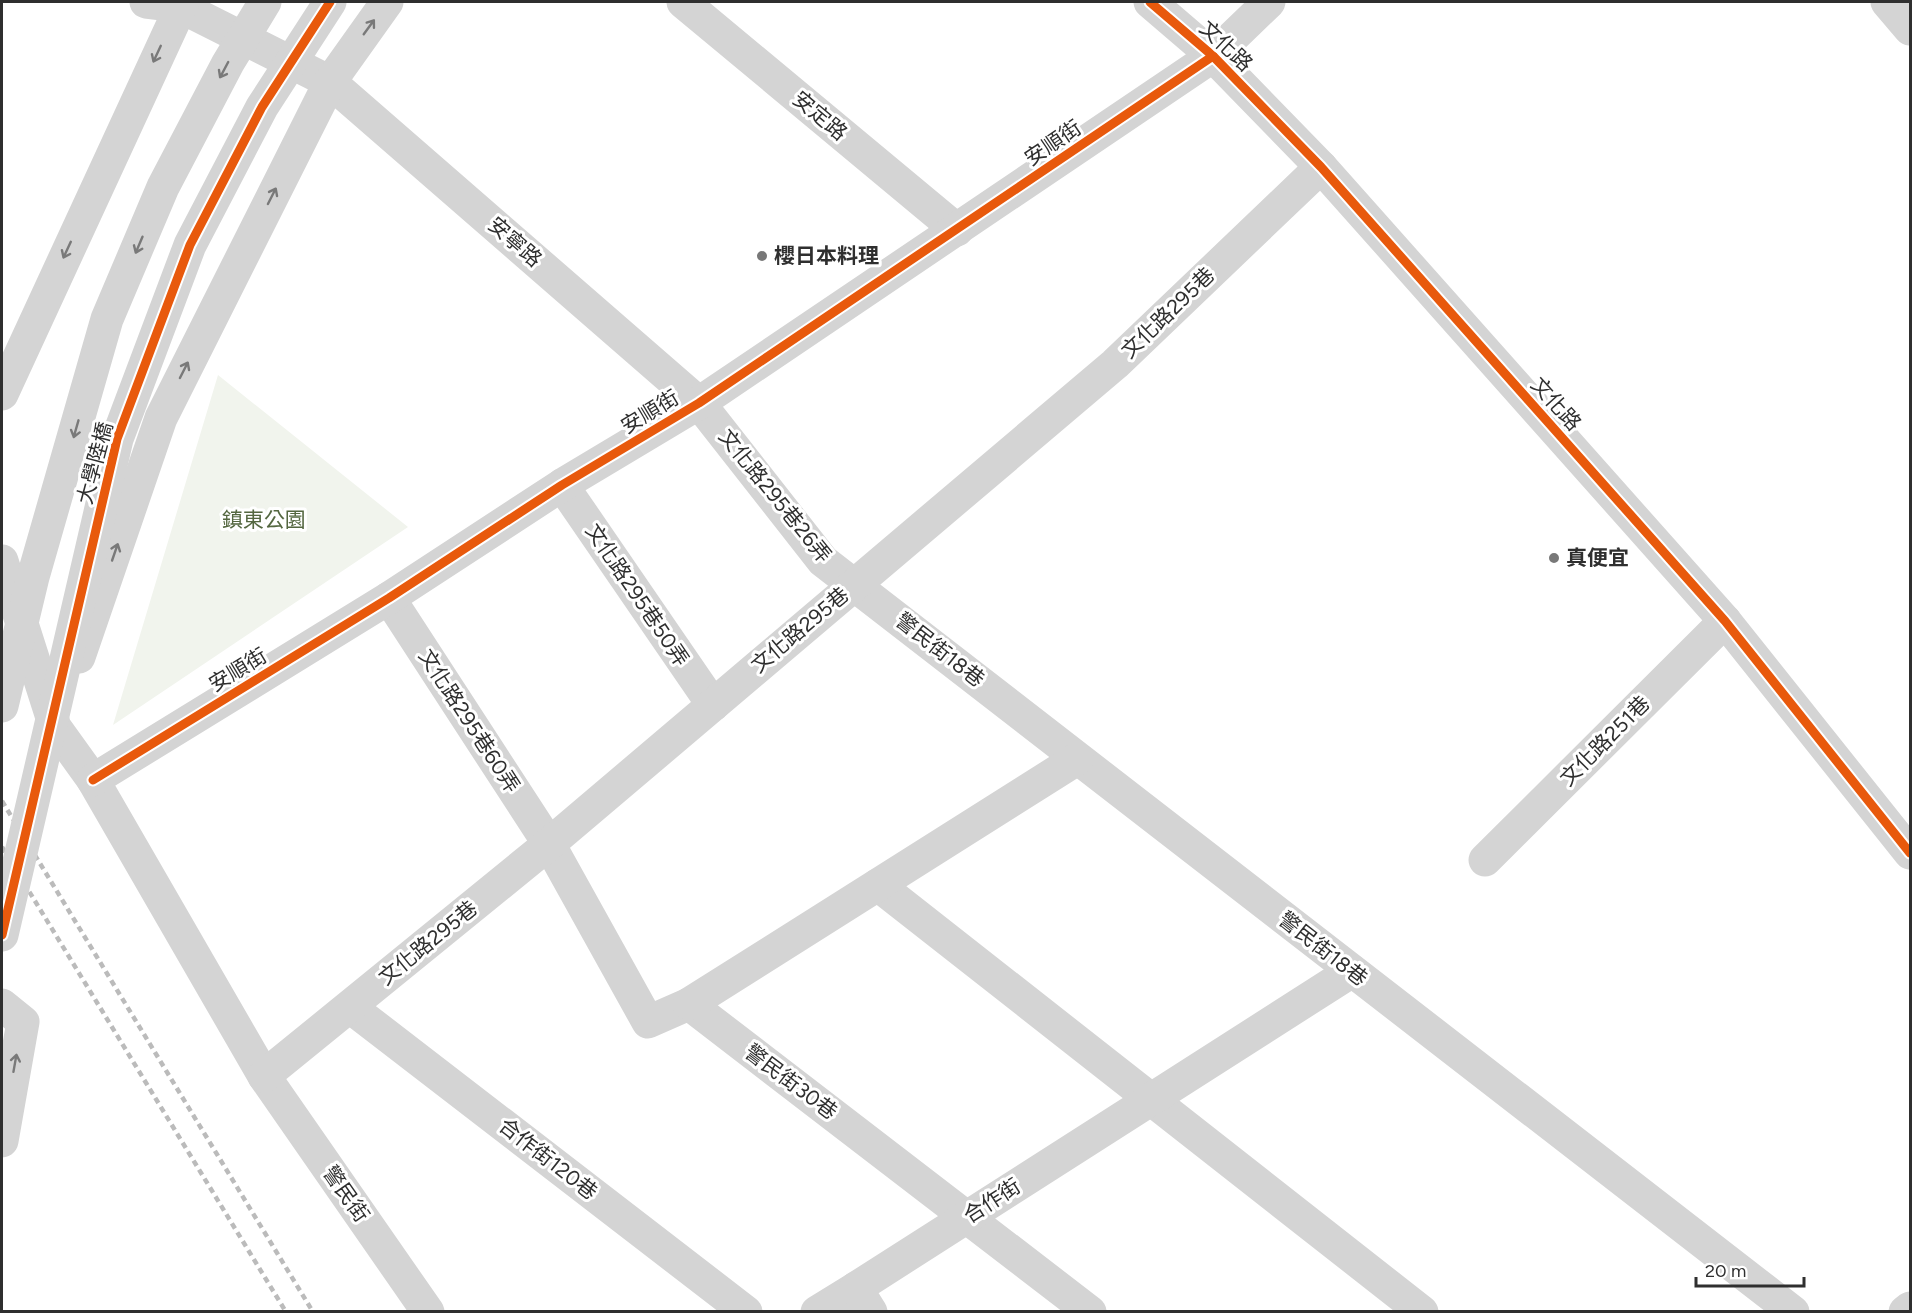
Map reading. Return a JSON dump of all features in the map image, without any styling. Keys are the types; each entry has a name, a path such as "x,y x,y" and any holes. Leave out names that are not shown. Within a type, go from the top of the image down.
{"street":[{"name":"安寧路","path":"146,2 181,4 330,82 699,404"},
{"name":"大學陸橋","path":"2,706 33,577 107,319 163,187 228,63 265,2"},
{"name":"大學陸橋","path":"2,935 117,439 190,244 262,107 330,2"},
{"path":"55,727 160,418 330,82 387,2"},
{"name":"安定路","path":"683,2 957,230"},
{"name":"文化路","path":"1150,2 1213,56 1321,167 1725,621 1911,853"},
{"name":"安順街","path":"93,780 389,598 562,485 699,404 1213,56 1269,2"},
{"path":"1887,2 1911,29"},
{"path":"2,394 181,4"},
{"name":"文化路295巷","path":"264,1076 549,844 1115,364 1321,167"},
{"name":"文化路295巷26弄","path":"699,404 823,561 855,584"},
{"name":"文化路295巷50弄","path":"562,485 712,705"},
{"path":"2,561 55,727 93,780 264,1076"},
{"name":"警民街18巷","path":"855,584 1077,759 1793,1311"},
{"name":"文化路295巷60弄","path":"389,598 549,844"},
{"name":"文化路251巷","path":"1485,860 1725,621"},
{"path":"549,844 648,1022 689,1004 1077,759"},
{"path":"878,885 1422,1311"},
{"name":"合作街","path":"863,1300 968,1216 1352,971"},
{"name":"警民街30巷","path":"689,1004 1090,1311"},
{"path":"2,1005 23,1022 2,1141"},
{"name":"合作街120巷","path":"350,1007 746,1311"},
{"name":"警民街","path":"264,1076 428,1311"},
{"path":"817,1311 863,1300"},
{"path":"1905,1311 1911,1308"}],"green space":[{"name":"鎮東公園","path":"218,375 408,527 113,725"}],"railway":[{"path":"2,801 313,1312"},
{"path":"2,847 286,1312"}],"cycle path":[{"path":"2,935 117,439 190,245 262,107 330,2"},
{"path":"1150,2 1213,56 1321,167 1725,621 1910,853"},
{"path":"93,780 389,598 562,485 699,403 1213,56"}],"place":[{"name":"櫻日本料理","path":"762,256"},
{"name":"真便宜","path":"1554,558"}]}
